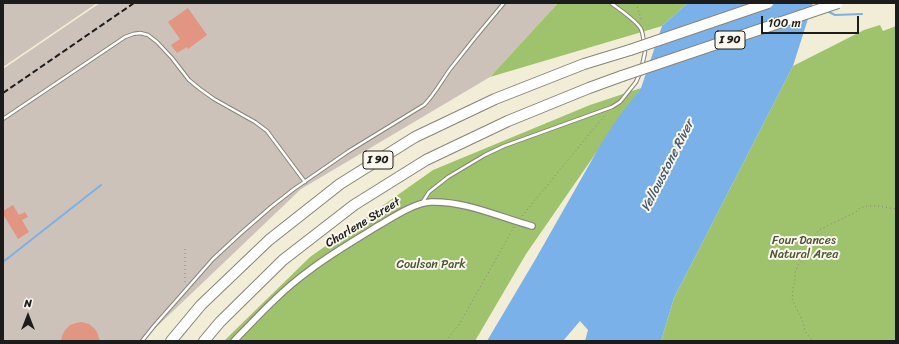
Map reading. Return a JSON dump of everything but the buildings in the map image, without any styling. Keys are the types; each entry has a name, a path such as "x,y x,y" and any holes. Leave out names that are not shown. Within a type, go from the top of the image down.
{"highway":[{"name":"I 90","path":"171,341 201,305 269,240 346,180 415,137 495,99 584,64 768,3"},
{"name":"I 90","path":"204,341 220,322 283,260 354,205 426,160 508,121 589,88 838,3"}],"street":[{"name":"Charlene Street","path":"234,341 269,305 308,270 328,256 411,207 429,202 442,202 469,206 532,226"}],"lane":[{"path":"142,341 213,259 271,208 349,151 424,105 430,99 450,69 504,3"},
{"path":"421,204 429,192 448,177 485,155 504,146 612,107 620,102 636,82 643,66 645,52 642,30 628,16 611,3"},
{"path":"3,119 125,37 140,33 148,35 157,42 190,80 214,99 255,122 267,131 305,182"}],"path":[{"path":"446,341 460,323 511,230 612,107"},
{"path":"815,341 808,336 805,331 803,322 792,299 795,273 798,265 811,252 812,239 820,230 856,212 860,208 867,206 878,206 896,209"},
{"path":"185,248 185,291"}],"shaded area":[{"path":"3,3 97,3 3,67"},
{"path":"100,3 558,3 490,77 301,189 149,334 145,341 3,341 3,69"}],"green space":[{"path":"558,3 688,3 662,26 490,77"},
{"name":"Four Dances Natural Area","path":"880,25 883,31 896,26 896,341 661,341 674,298 793,66 864,30"},
{"name":"Coulson Park","path":"641,88 526,254 475,341 224,341 310,257 433,170 590,105"}],"water":[{"name":"Yellowstone River","path":"688,3 813,3 793,66 674,298 661,341 585,341 588,330 580,321 563,341 487,341 601,144 617,119 641,88 662,26"}],"waterway":[{"path":"827,11 835,15 862,14"},
{"path":"3,262 101,185"}],"railway":[{"path":"3,93 134,3"}]}
